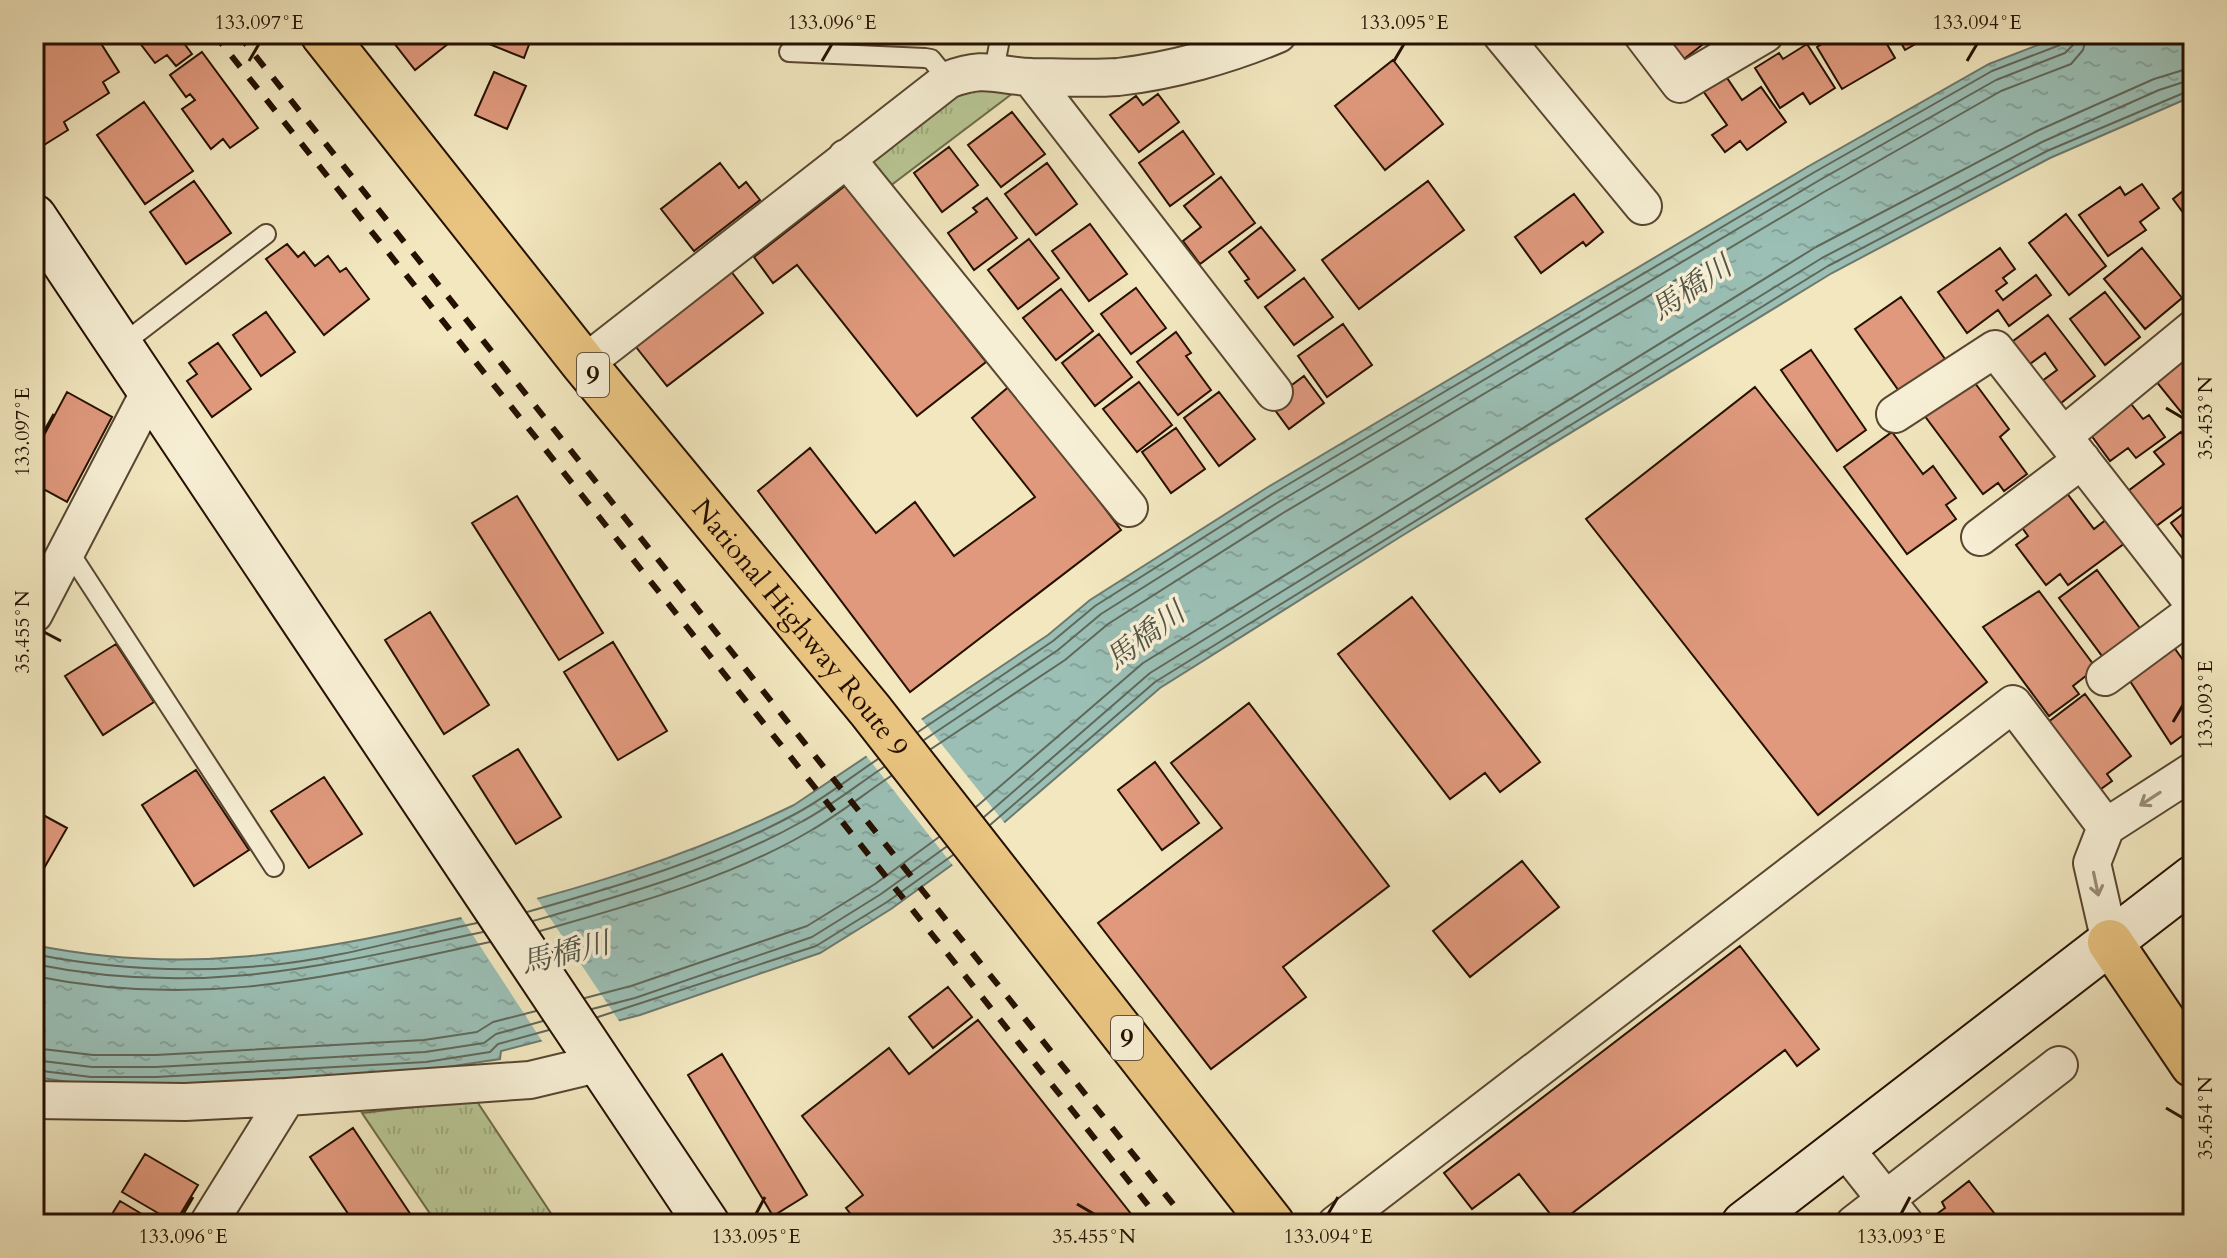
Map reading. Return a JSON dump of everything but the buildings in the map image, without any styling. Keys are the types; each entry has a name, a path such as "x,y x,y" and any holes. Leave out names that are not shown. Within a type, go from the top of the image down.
{"highway":[{"name":"National Highway Route 9","path":"323,34 584,364 870,710 1272,1224"},
{"path":"2110,942 2193,1017"},
{"path":"2110,942 2193,1065"}],"street":[{"path":"584,364 948,80 968,72 994,70 1030,77 1117,77 1186,64 1278,34"},
{"path":"1501,34 1643,206"},
{"path":"1642,34 1680,84 1765,34"},
{"path":"1030,77 1274,392"},
{"path":"846,158 1129,508"},
{"path":"34,217 485,887 707,1224"},
{"path":"1980,537 2193,329"},
{"path":"1895,414 1995,349 2193,603"},
{"path":"34,614 151,389"},
{"path":"2105,677 2193,612"},
{"path":"1336,1224 2013,704 2106,827"},
{"path":"2110,942 2092,863 2106,827 2193,771"},
{"path":"1744,1224 2193,878"},
{"path":"34,1100 185,1102 530,1080 593,1052"},
{"path":"1854,1224 1895,1212 2059,1065"},
{"path":"208,1224 287,1097"},
{"path":"1844,1147 1895,1212"}],"lane":[{"path":"994,70 1001,34"},
{"path":"789,52 925,58 936,64 948,80"},
{"path":"120,346 266,234"},
{"path":"68,550 274,867"}],"green space":[{"path":"978,86 1013,93 886,189 867,163 960,94"},
{"path":"476,1100 558,1224 437,1224 362,1113"}],"water":[{"name":"馬橋川","path":"2066,34 2193,34 2193,96 2050,158 1832,273 1400,537 1160,688 971,851 891,909 820,953 640,1015 501,1051 500,1059 427,1070 191,1084 90,1085 34,1077 34,945 144,959 249,956 300,950 461,918 546,896 630,871 754,824 794,805 1048,635 1090,600 1268,487 1809,166 1989,64"}],"pier":[{"path":"919,716 1007,826 955,868 864,753"},
{"path":"536,897 621,1024 544,1044 459,914"}],"railway":[{"path":"214,34 1163,1224"},
{"path":"238,34 1189,1224"}]}
